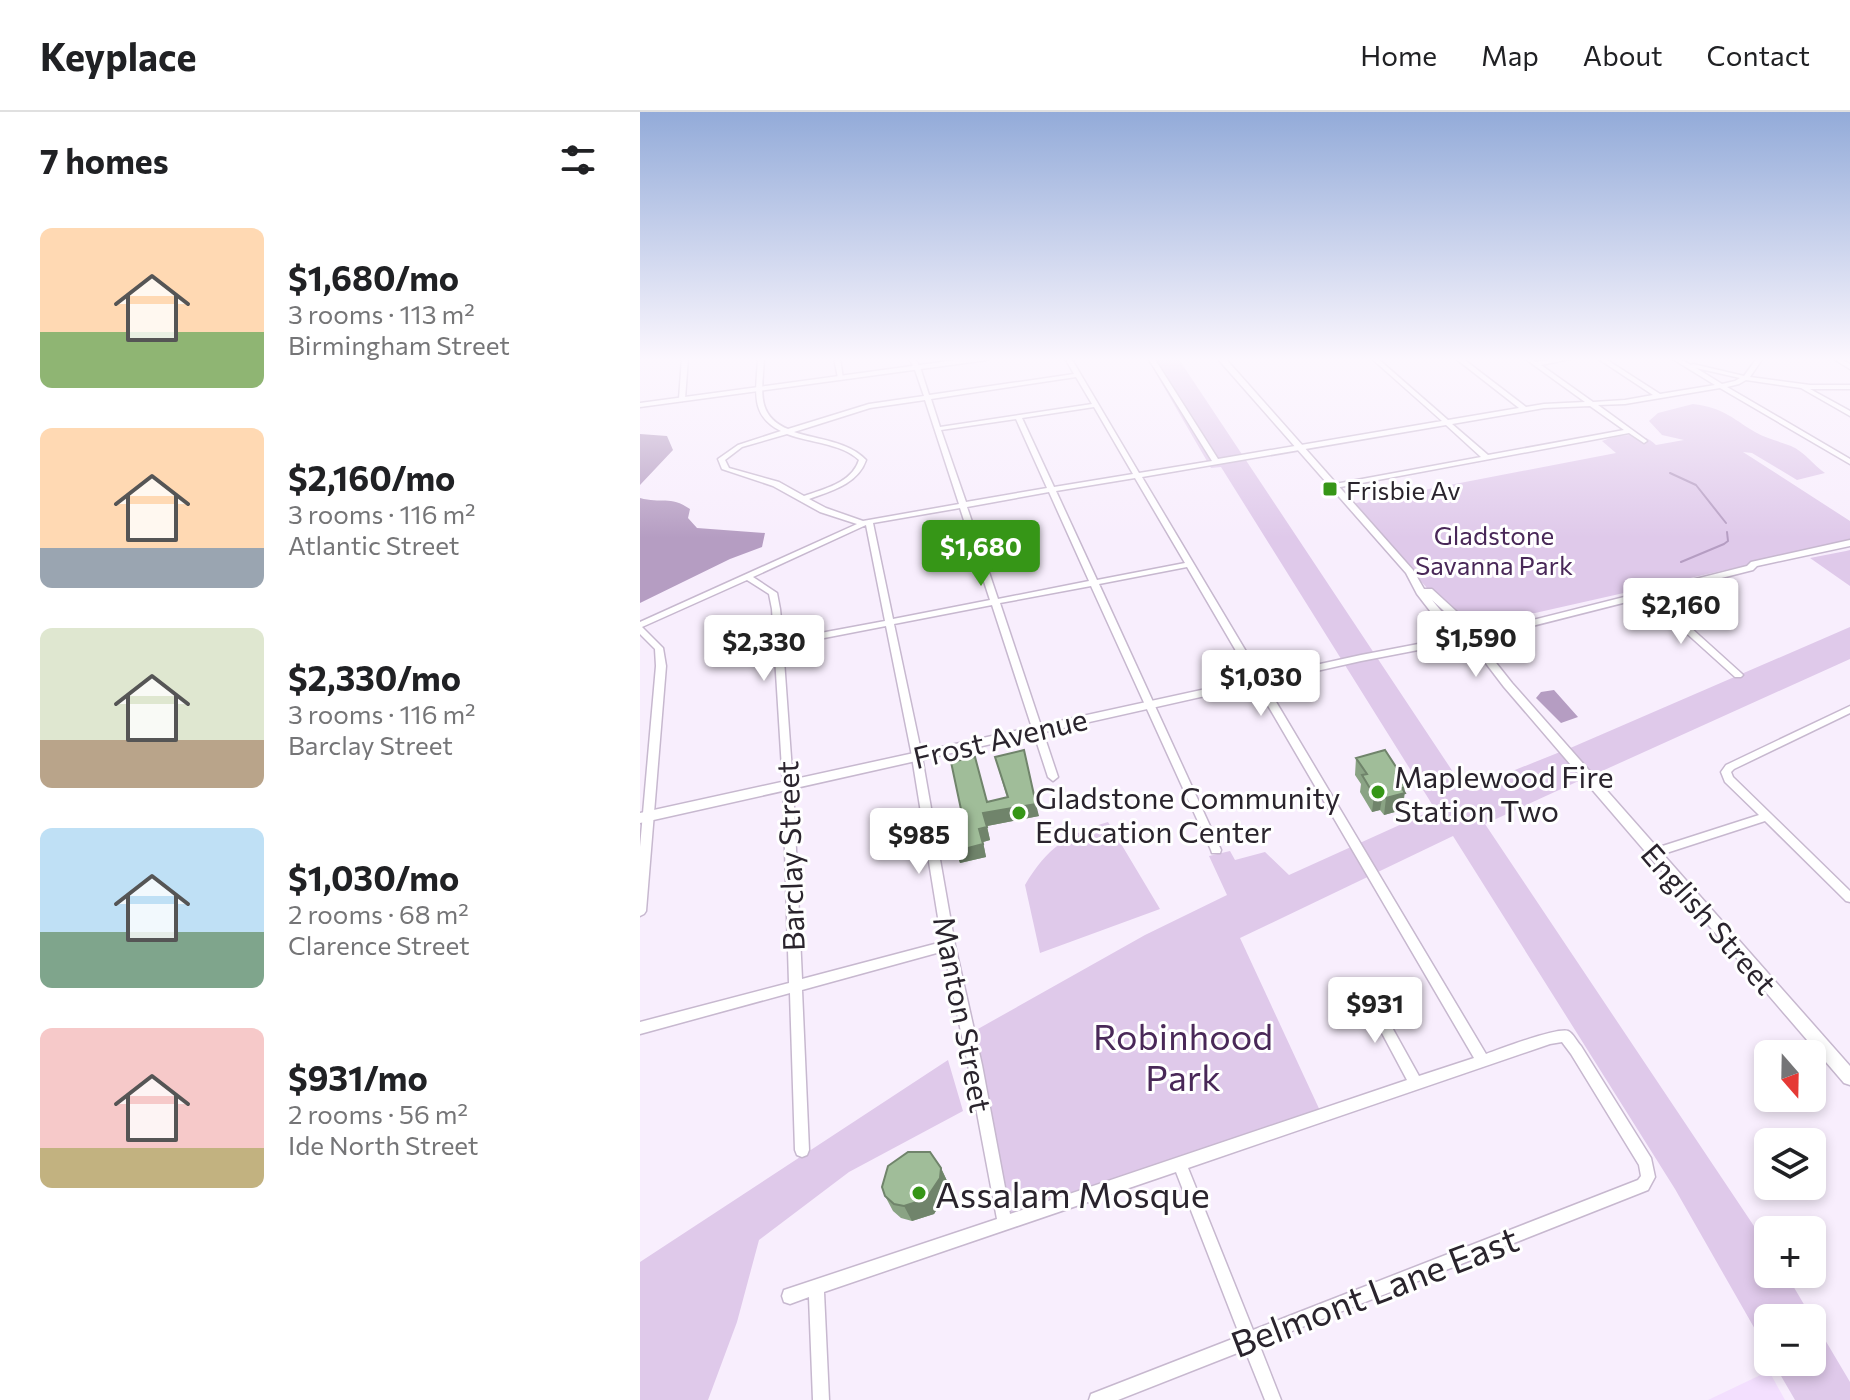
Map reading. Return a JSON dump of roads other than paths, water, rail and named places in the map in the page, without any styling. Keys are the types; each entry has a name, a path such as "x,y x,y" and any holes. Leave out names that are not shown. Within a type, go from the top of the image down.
{"street":[{"path":"771,418 799,437 850,449 863,460 860,470 852,477 803,499"},
{"path":"833,418 734,448 723,456 721,462 726,469 776,484 823,510 865,522"},
{"path":"933,418 1053,777"},
{"path":"937,429 1005,418"},
{"path":"1019,418 1216,850"},
{"path":"790,1296 1483,1061 1104,418"},
{"path":"1189,418 1216,462"},
{"path":"1273,418 1419,585 1468,625 1646,592 1850,545"},
{"path":"1442,418 1487,458"},
{"path":"640,911 644,817 661,666 659,648 640,627 865,522 1474,418"},
{"path":"1611,418 1644,441"},
{"path":"1775,418 1850,462"},
{"path":"1335,486 1630,431"},
{"name":"Manton Street","path":"865,522 917,756 949,945 1005,1224"},
{"path":"778,644 1190,564"},
{"name":"Barclay Street","path":"747,576 773,593 778,644 788,785 802,1150"},
{"path":"1419,585 1446,630"},
{"path":"1481,638 1646,592"},
{"path":"1646,592 1738,675"},
{"name":"Frost Avenue","path":"1361,658 1468,625"},
{"name":"English Street","path":"1468,625 1481,638 1480,649 1508,685 1850,1078"},
{"name":"English Street","path":"1446,630 1447,639 1474,652 1508,685"},
{"name":"Frost Avenue","path":"644,817 1258,680 1439,643 1458,645 1481,638"},
{"path":"1850,709 1730,767 1726,772 1729,779 1850,898"},
{"path":"1654,853 1767,816"},
{"path":"640,1028 949,945"},
{"path":"1365,990 1416,1083"},
{"name":"Belmont Lane East","path":"1097,1400 1643,1185 1648,1177 1646,1163 1565,1036 1550,1038 1483,1061"},
{"path":"1180,1165 1273,1400"},
{"path":"816,1287 821,1400"}],"waterway":[{"path":"1670,473 1696,485 1726,523"},
{"path":"1681,562 1724,544 1728,541 1727,532"}],"place":[{"name":"Frisbie Av","path":"1330,489"},
{"name":"Maplewood Fire Station Two","path":"1378,792"},
{"name":"Gladstone Community Education Center","path":"1019,813"},
{"name":"Assalam Mosque","path":"919,1193"}],"park label":[{"name":"Gladstone Savanna Park","path":"1494,549"},
{"name":"Robinhood Park","path":"1183,1056"}]}
